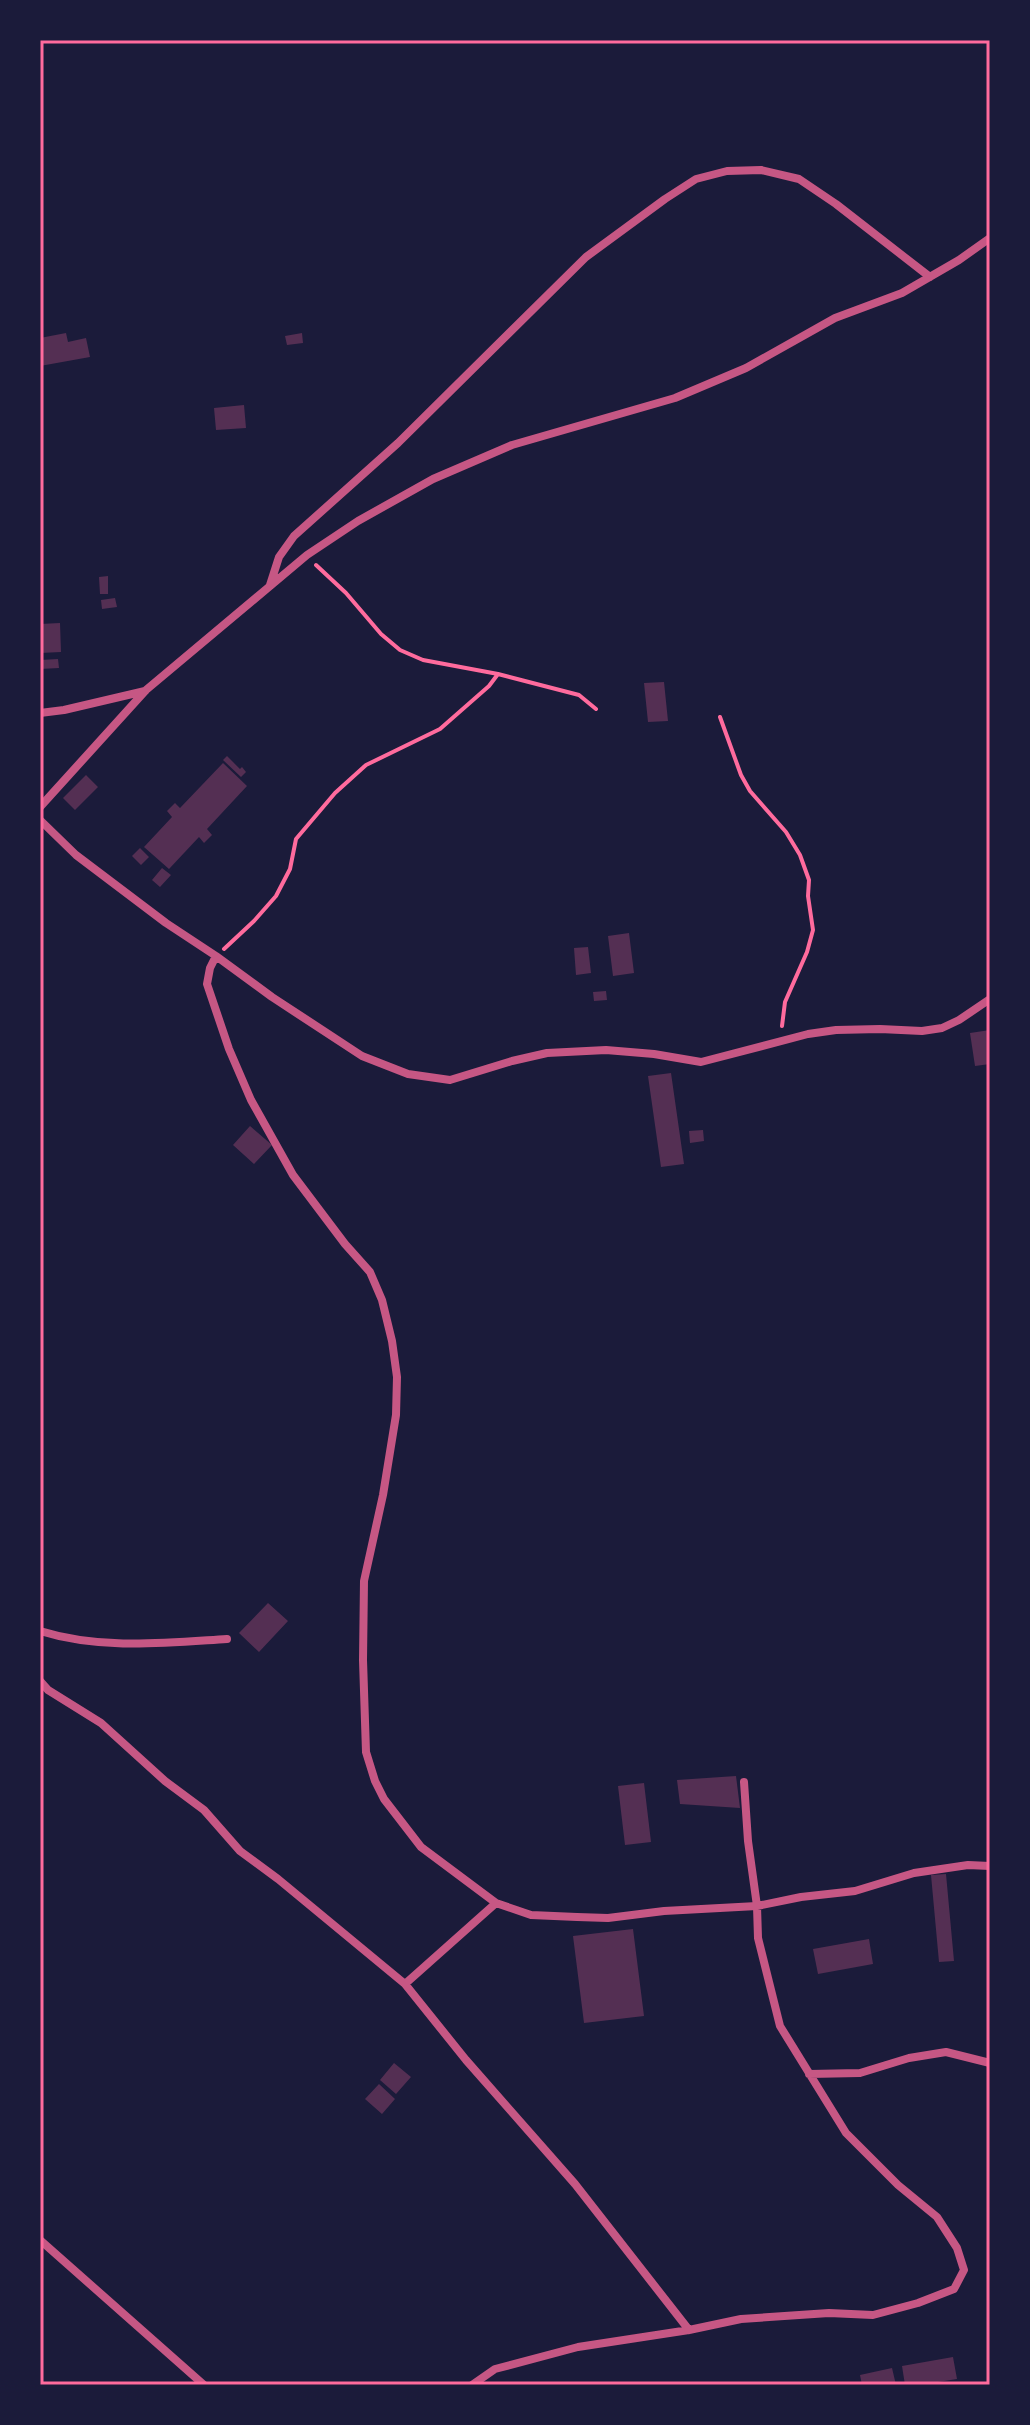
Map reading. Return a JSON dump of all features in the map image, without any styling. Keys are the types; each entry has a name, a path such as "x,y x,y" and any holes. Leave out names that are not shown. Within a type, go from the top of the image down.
{"street":[{"path":"269,587 279,557 294,536 398,443 586,257 696,179 727,171 761,170 799,179 930,277"},
{"path":"40,807 146,690 307,555 358,521 433,479 512,445 675,398 746,368 835,318 902,293 990,238"},
{"path":"40,713 146,690"},
{"path":"40,820 76,855 272,997 362,1056 408,1074 450,1080 547,1053 606,1050 701,1062 836,1030 922,1031 942,1028 990,999"},
{"path":"216,956 207,984 229,1049 251,1100 293,1175 370,1272 382,1300 392,1341 397,1377 396,1415 386,1481 364,1581 366,1752 384,1799 421,1847 496,1903 531,1915 608,1918 692,1908 757,1906 855,1891 914,1873 968,1865 990,1866"},
{"path":"40,1631 66,1639 105,1644 227,1639"},
{"path":"40,1681 48,1690 101,1723 165,1781 204,1810 240,1851 405,1984 466,2060 575,2184 689,2330"},
{"path":"472,2385 495,2369 578,2347 741,2319 829,2313 873,2315 954,2289 964,2270 957,2248 937,2217 898,2185 846,2133 780,2026 758,1938 744,1782"},
{"path":"405,1984 496,1903"},
{"path":"809,2074 860,2073 909,2058 946,2052 990,2063"},
{"path":"40,2240 204,2385"}],"path":[{"path":"307,555 400,650 423,660 498,674 579,695 596,709"},
{"path":"216,956 276,896 290,869 296,839 335,793 366,765 440,729 489,686 498,674"},
{"path":"720,717 741,775 750,791 786,832 800,855 809,880 813,930 785,1002 780,1041"}],"building":[{"path":"66,333 68,342 86,338 90,357 40,366 40,338"},
{"path":"302,333 303,343 287,345 285,336"},
{"path":"244,405 246,428 216,430 214,408"},
{"path":"108,576 108,594 100,594 99,577"},
{"path":"115,598 117,607 102,609 101,600"},
{"path":"60,623 61,652 40,653 40,624"},
{"path":"58,659 59,668 40,669 40,660"},
{"path":"664,682 668,721 648,722 644,683"},
{"path":"227,756 246,772 241,777 223,760"},
{"path":"223,763 247,786 207,829 212,835 204,843 199,837 169,869 144,847 172,817 167,811 175,803 180,808"},
{"path":"86,775 98,787 75,810 63,798"},
{"path":"140,848 149,857 141,865 132,856"},
{"path":"162,868 171,875 160,887 152,880"},
{"path":"629,933 634,973 613,976 608,936"},
{"path":"588,947 591,973 576,975 574,948"},
{"path":"606,991 607,1000 594,1001 593,992"},
{"path":"990,1030 990,1064 975,1066 970,1033"},
{"path":"671,1073 684,1164 661,1167 648,1076"},
{"path":"250,1126 272,1145 254,1164 233,1145"},
{"path":"703,1130 704,1141 690,1143 689,1131"},
{"path":"268,1603 288,1621 259,1652 239,1633"},
{"path":"736,1776 740,1808 680,1804 677,1780"},
{"path":"644,1783 651,1842 625,1845 618,1786"},
{"path":"946,1874 954,1961 939,1962 931,1875"},
{"path":"633,1929 644,2016 584,2023 573,1936"},
{"path":"869,1939 873,1964 818,1974 813,1949"},
{"path":"394,2063 411,2077 396,2094 380,2080"},
{"path":"379,2084 395,2099 382,2114 365,2099"},
{"path":"953,2357 957,2379 905,2385 902,2366"},
{"path":"892,2368 896,2385 862,2385 860,2375"}]}
